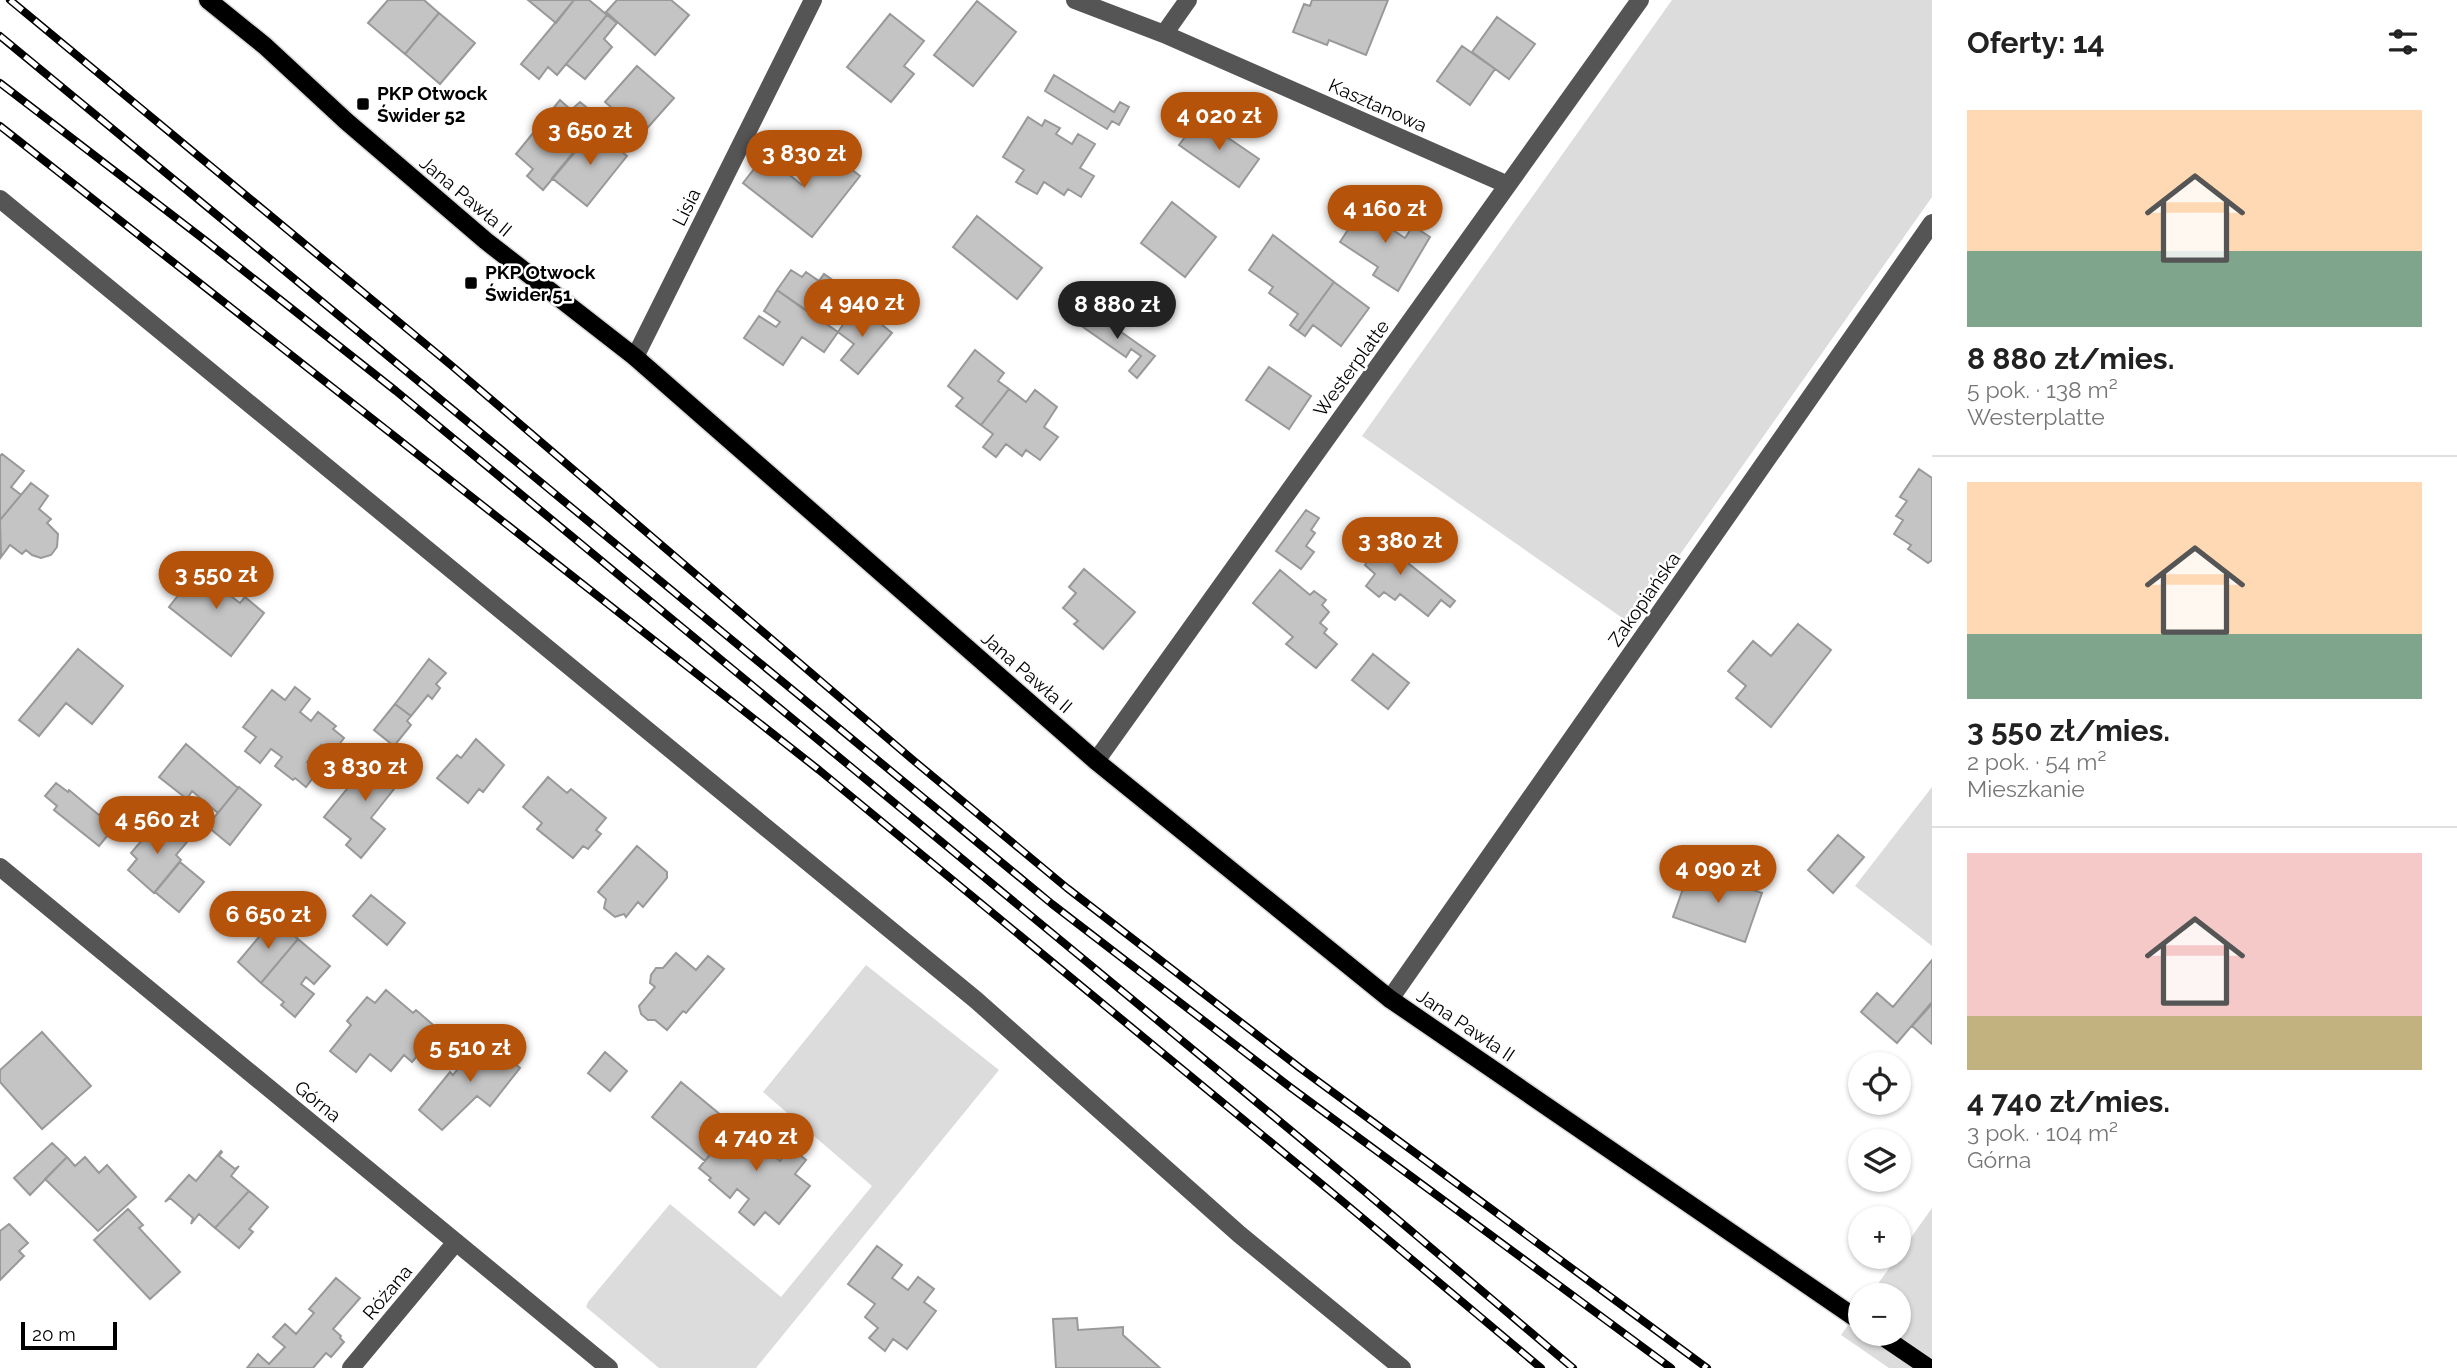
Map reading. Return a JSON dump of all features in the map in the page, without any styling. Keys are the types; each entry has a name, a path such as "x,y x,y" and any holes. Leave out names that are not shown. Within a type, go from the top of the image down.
{"main road":[{"name":"Jana Pawła II","path":"208,0 265,46 346,121 486,241 635,357 1096,761 1390,999 1848,1313"},
{"path":"1897,1346 1929,1368"}],"street":[{"name":"Lisia","path":"635,357 813,0"},
{"name":"Kasztanowa","path":"1075,0 1164,34 1508,185"},
{"path":"1164,34 1188,0"},
{"name":"Westerplatte","path":"1096,761 1640,0"},
{"path":"0,198 976,1000 1238,1234 1402,1368"},
{"name":"Zakopiańska","path":"1390,999 1932,223"},
{"name":"Górna","path":"0,867 609,1368"},
{"name":"Różana","path":"351,1368 456,1242"}],"shaded area":[{"path":"1672,0 1932,0 1932,197 1631,624 1362,436"},
{"path":"1932,787 1932,946 1855,886"},
{"path":"866,965 999,1070 756,1368 659,1368 586,1307 670,1204 781,1297 872,1186 763,1092"},
{"path":"1932,1208 1932,1368 1889,1368 1857,1346 1911,1346 1911,1283 1879,1283 1889,1269 1911,1269 1911,1237"},
{"path":"1848,1325 1848,1340 1841,1335"}],"building":[{"path":"388,0 424,0 439,13 405,54 368,23"},
{"path":"528,0 574,0 556,23"},
{"path":"574,0 589,0 607,15 557,75 548,67 539,79 521,64"},
{"path":"617,0 671,0 689,15 655,55 606,12"},
{"path":"1312,0 1388,0 1366,55 1329,40 1327,45 1293,32 1304,4 1310,6"},
{"path":"977,1 1016,32 973,86 934,55"},
{"path":"439,13 475,43 440,84 405,54"},
{"path":"890,14 924,41 904,66 914,74 891,102 847,67"},
{"path":"607,15 617,23 604,39 612,47 585,79 566,64"},
{"path":"1497,17 1535,44 1509,79 1472,52"},
{"path":"1462,46 1495,69 1470,105 1437,81"},
{"path":"637,66 674,98 642,134 605,102"},
{"path":"1054,75 1114,112 1120,102 1129,107 1119,125 1112,121 1107,129 1045,91"},
{"path":"560,100 571,110 580,102 602,120 543,190 527,176 533,169 516,154"},
{"path":"1028,117 1042,126 1045,120 1060,128 1056,134 1072,144 1078,134 1095,144 1080,168 1094,176 1081,197 1068,189 1064,195 1044,182 1037,194 1016,182 1024,170 1003,157"},
{"path":"1199,118 1259,159 1239,187 1179,145"},
{"path":"593,129 627,156 587,206 552,178"},
{"path":"828,151 860,176 812,237 743,183 765,155 802,185"},
{"path":"1172,202 1216,237 1185,277 1141,243"},
{"path":"1384,203 1400,214 1390,228 1405,238 1413,226 1430,237 1398,291 1373,275 1378,267 1340,242 1361,210 1374,218"},
{"path":"977,216 1042,268 1017,299 953,247"},
{"path":"1273,235 1334,282 1298,331 1290,325 1298,314 1269,293 1273,287 1249,270"},
{"path":"791,270 802,277 806,272 819,281 824,274 845,289 822,322 777,290"},
{"path":"1334,282 1369,308 1341,346 1313,325 1305,336 1298,331"},
{"path":"777,290 838,332 824,352 802,337 783,365 744,338 759,316 776,327 780,322 764,311"},
{"path":"855,307 892,333 858,374 841,360 854,344 838,332"},
{"path":"1090,310 1155,356 1137,378 1129,371 1141,356 1131,349 1126,357 1080,325"},
{"path":"975,350 1004,373 998,381 1009,389 981,425 956,406 963,398 948,386"},
{"path":"1269,367 1311,396 1289,429 1246,400"},
{"path":"1009,389 1026,402 1035,390 1057,407 1044,427 1058,437 1040,460 1026,450 1022,456 1006,444 996,457 983,447 993,434 981,425"},
{"path":"2,454 24,471 11,487 21,495 0,520 0,456"},
{"path":"1919,469 1932,478 1932,560 1928,563 1908,549 1911,545 1894,534 1903,520 1896,516 1907,501 1900,497"},
{"path":"31,483 48,496 39,509 51,519 47,523 58,534 57,547 51,555 41,558 26,550 22,554 10,545 1,557 0,520"},
{"path":"1306,510 1319,518 1311,530 1315,533 1306,546 1314,552 1301,569 1276,551"},
{"path":"1367,530 1455,601 1450,607 1441,600 1428,616 1400,594 1395,600 1384,592 1379,597 1366,586 1375,574 1365,565 1371,556 1356,544"},
{"path":"202,565 222,580 218,586 240,603 245,597 264,613 231,656 169,607"},
{"path":"1084,569 1135,612 1103,649 1074,624 1078,621 1063,608 1076,593 1069,587"},
{"path":"1280,570 1310,595 1314,591 1326,600 1322,605 1329,612 1320,623 1327,629 1324,633 1337,644 1316,668 1286,644 1293,637 1253,603"},
{"path":"1798,624 1831,650 1771,727 1736,698 1746,686 1728,671 1753,641 1771,656"},
{"path":"78,649 123,686 92,724 66,703 39,736 19,720"},
{"path":"1373,654 1409,683 1388,709 1352,680"},
{"path":"429,659 446,673 436,684 440,688 432,699 428,695 411,716 395,704"},
{"path":"295,687 310,699 300,712 311,721 318,712 336,726 333,729 344,738 332,754 321,745 307,762 318,771 306,787 275,766 282,757 271,749 260,763 245,751 256,737 243,727 272,690 285,700"},
{"path":"395,704 411,716 407,721 411,725 394,746 374,730"},
{"path":"476,739 504,765 483,792 479,789 468,803 437,778 457,755 461,758"},
{"path":"186,744 238,788 218,813 192,791 187,799 159,777"},
{"path":"378,751 406,774 371,818 385,829 361,858 346,845 351,839 324,817"},
{"path":"548,777 567,793 571,789 606,818 596,830 601,834 588,849 583,846 573,858 537,829 542,823 523,807"},
{"path":"56,783 68,792 69,790 99,815 107,805 116,813 111,819 117,824 99,846 54,810 57,806 45,796"},
{"path":"239,787 261,805 230,845 207,826"},
{"path":"160,819 187,842 176,855 181,860 154,893 128,870 137,859 131,853"},
{"path":"1838,835 1864,857 1833,893 1808,870"},
{"path":"637,846 667,872 667,878 643,907 638,902 626,917 624,914 615,917 604,908 606,899 598,892"},
{"path":"180,862 204,882 179,912 155,892"},
{"path":"1690,869 1762,893 1745,942 1673,917"},
{"path":"371,895 405,923 387,945 353,916"},
{"path":"274,919 298,939 261,983 238,962"},
{"path":"298,939 330,966 314,984 306,977 301,984 314,994 295,1017 281,1005 284,1002 261,983"},
{"path":"676,953 696,970 708,956 724,969 686,1013 683,1011 667,1030 655,1020 648,1020 641,1014 639,1006 655,987 650,983 651,975 656,968 663,968"},
{"path":"1932,960 1932,1002 1897,1043 1861,1012 1877,993 1893,1007"},
{"path":"386,990 413,1013 416,1010 439,1030 412,1062 404,1055 391,1071 370,1054 356,1072 330,1051 351,1025 347,1021 367,997 375,1003"},
{"path":"1932,1004 1932,1044 1912,1026"},
{"path":"42,1032 91,1086 42,1129 0,1082 0,1070"},
{"path":"484,1038 520,1068 490,1106 477,1096 442,1130 419,1110 450,1072 453,1075"},
{"path":"605,1052 627,1071 610,1091 588,1073"},
{"path":"681,1082 734,1126 705,1161 652,1117"},
{"path":"740,1117 774,1143 768,1151 780,1161 790,1147 806,1160 795,1174 810,1186 779,1224 765,1212 754,1225 739,1212 749,1199 737,1189 730,1198 699,1168"},
{"path":"52,1143 67,1157 30,1195 14,1178"},
{"path":"221,1151 219,1156 235,1169 239,1166 231,1176 249,1191 215,1228 199,1214 191,1224 193,1218 170,1198 165,1202 189,1175 196,1181"},
{"path":"67,1157 75,1166 85,1157 99,1173 107,1165 136,1197 98,1231 45,1179"},
{"path":"249,1191 268,1207 249,1229 253,1232 239,1248 215,1228"},
{"path":"128,1209 143,1225 139,1228 180,1272 150,1299 94,1240"},
{"path":"9,1224 28,1243 19,1251 24,1256 0,1280 0,1231"},
{"path":"877,1246 902,1265 892,1278 908,1290 918,1277 934,1289 924,1302 936,1311 907,1349 893,1339 885,1351 869,1338 878,1328 865,1317 875,1304 848,1284"},
{"path":"336,1278 360,1298 333,1329 344,1342 331,1357 326,1353 313,1368 247,1368 258,1354 269,1364 285,1347 273,1337 285,1324 296,1334 314,1313 309,1309"},
{"path":"1077,1318 1078,1330 1123,1327 1123,1335 1160,1368 1056,1368 1053,1319"}],"railway":[{"path":"10,0 452,366 1067,888 1300,1068 1707,1368"},
{"path":"0,36 1052,904 1290,1087 1671,1368"},
{"path":"0,83 396,391 1364,1191 1573,1368"},
{"path":"0,126 819,770 1541,1368"}],"place":[{"name":"PKP Otwock Świder 52","path":"363,104"},
{"name":"PKP Otwock Świder 51","path":"471,283"}]}
